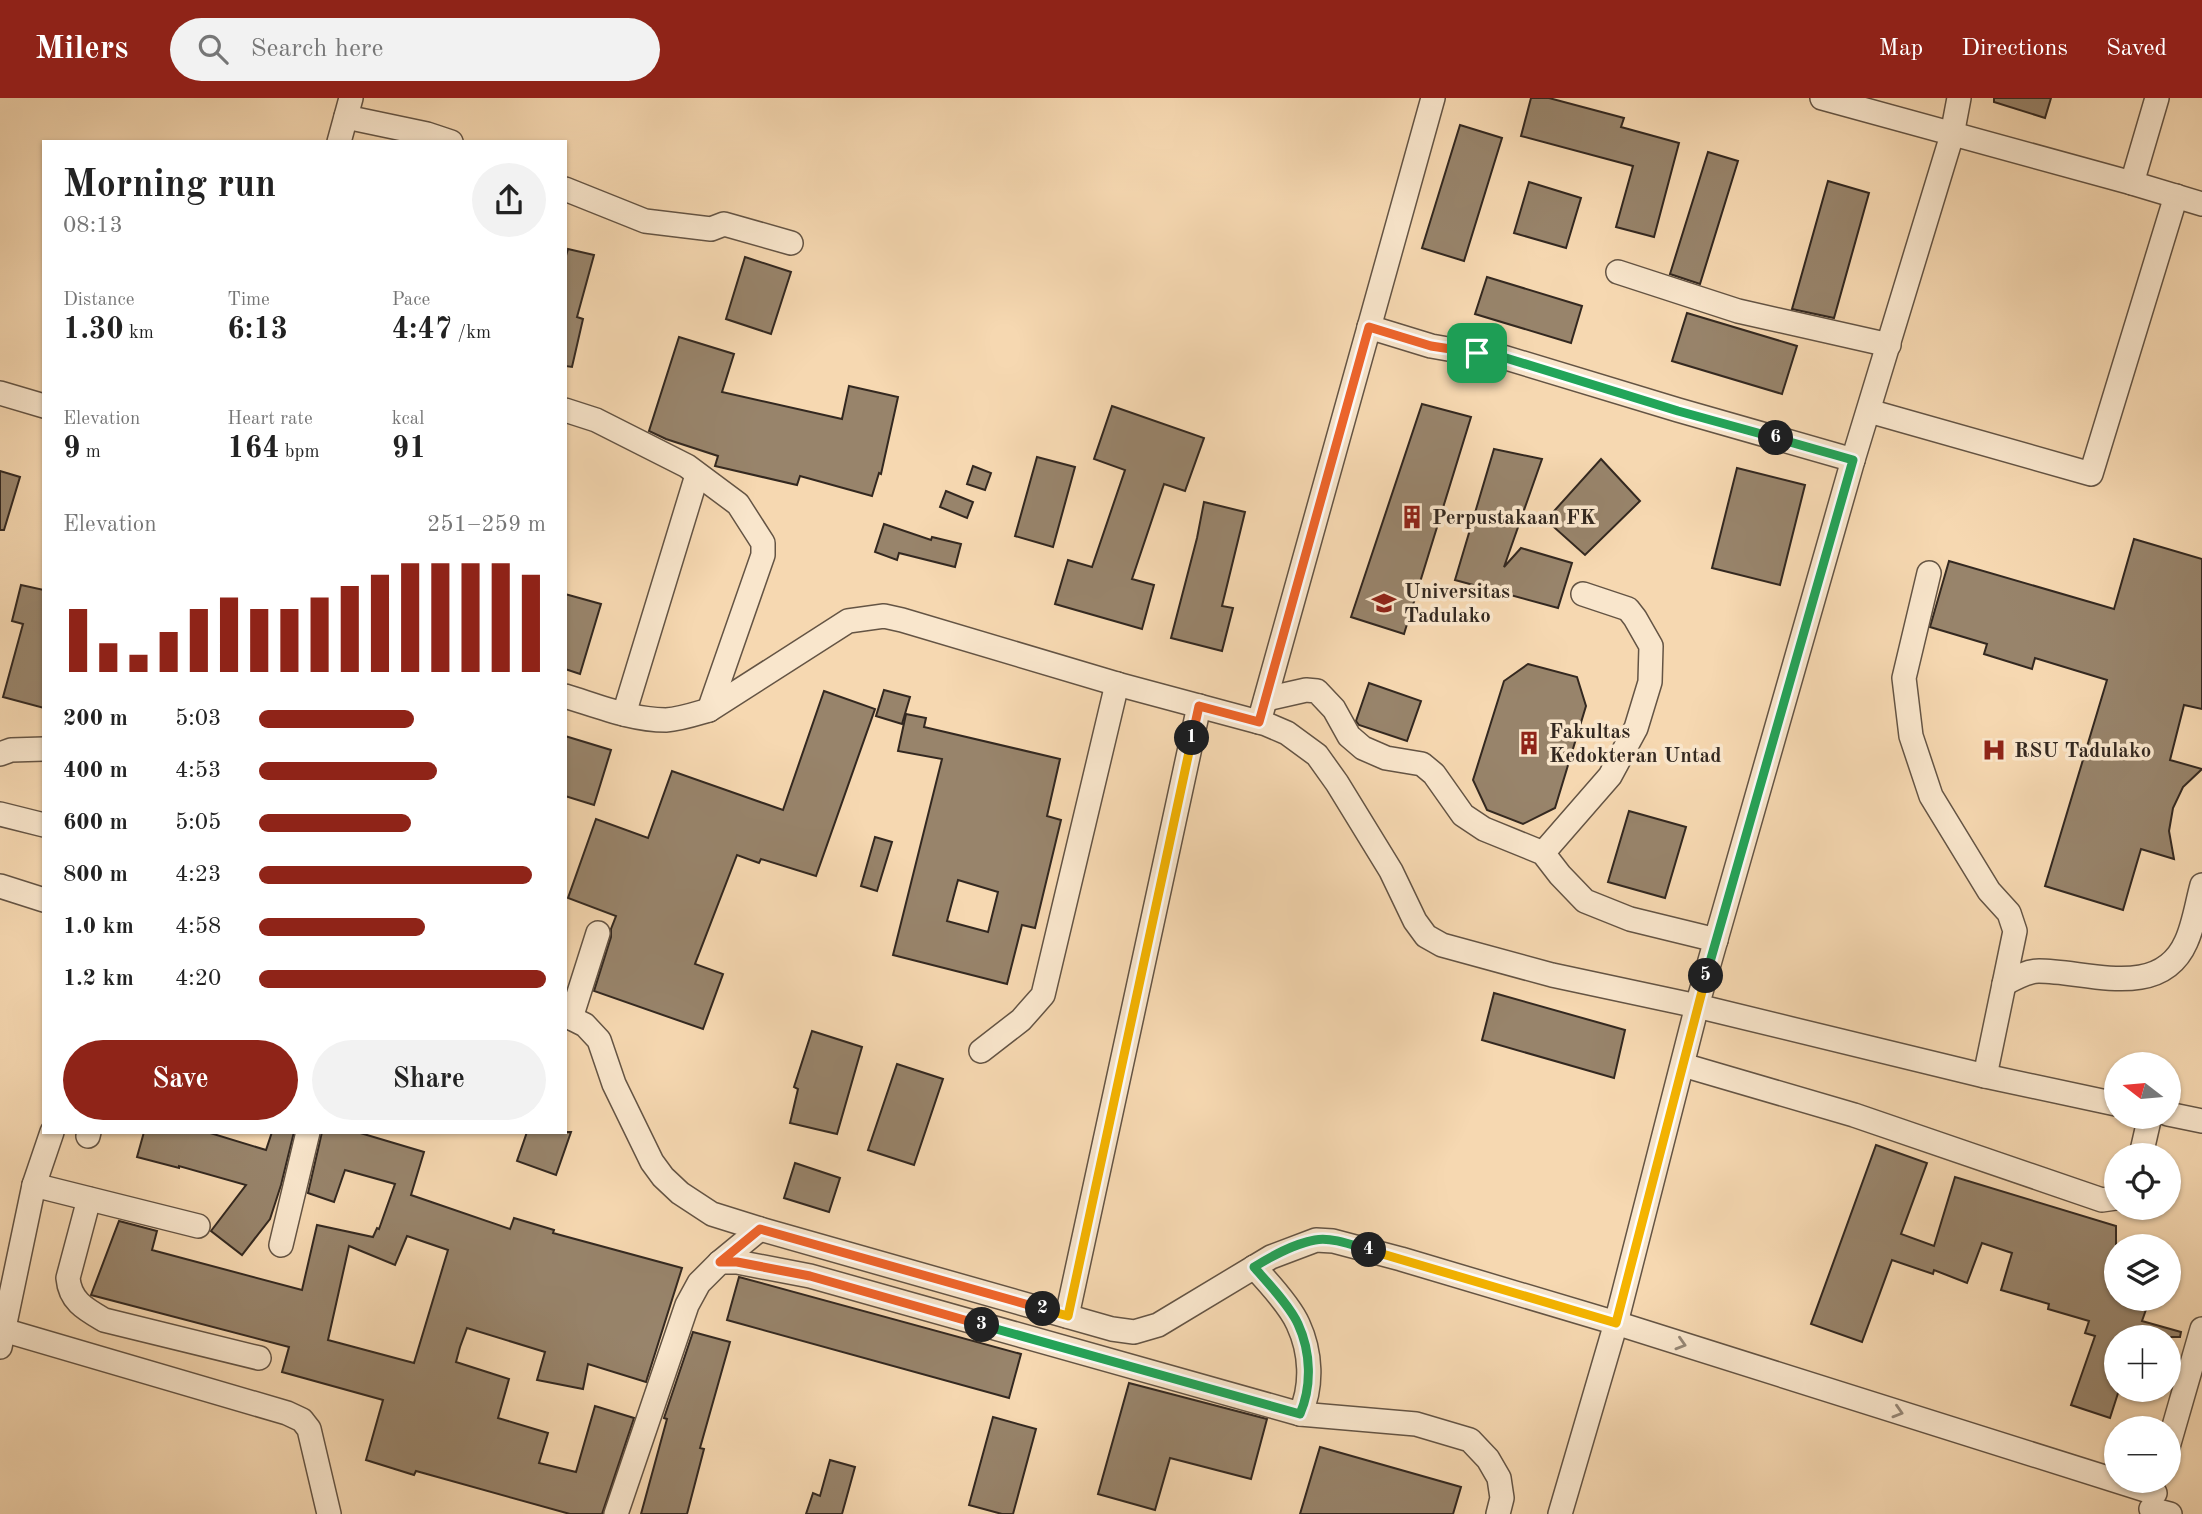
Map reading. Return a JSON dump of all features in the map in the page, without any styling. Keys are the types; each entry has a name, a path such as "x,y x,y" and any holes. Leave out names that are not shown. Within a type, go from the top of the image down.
{"street":[{"path":"1259,722 1433,98"},
{"path":"1822,98 2132,183 2202,205"},
{"path":"1560,1514 1616,1323 1697,1006 1853,460 1952,135 1959,98"},
{"path":"2132,183 2157,98"},
{"path":"340,140 348,108 445,140"},
{"path":"567,191 645,221 711,229 724,224 791,243"},
{"path":"1869,411 2091,474 2176,196"},
{"path":"1618,272 1738,311 1889,345"},
{"path":"1369,327 1431,346 1493,354 1678,411 1853,460"},
{"path":"0,393 42,406"},
{"path":"567,411 596,420 687,466 738,504 763,543 763,555 709,710"},
{"path":"624,714 697,475"},
{"path":"1929,573 1904,678 1911,736 1931,796 1989,891 2009,913 2015,930 1985,1076"},
{"path":"1543,853 1610,776 1636,728 1650,682 1651,646 1635,618 1628,609 1583,594"},
{"path":"567,697 624,714 666,720 684,718 709,710 848,621 884,616 902,620 1117,684 1259,722 1287,733 1317,755 1361,820 1391,871 1415,921 1426,936 1443,945 1552,975 1697,1006 1985,1076 2104,1101"},
{"path":"981,1051 1021,1020 1043,995 1117,684"},
{"path":"1266,699 1306,690 1317,691 1334,709 1349,736 1363,748 1386,758 1422,764 1434,774 1463,815 1484,829 1543,853 1585,901 1630,919 1716,940"},
{"path":"1068,1316 1199,706"},
{"path":"0,754 10,750 42,749"},
{"path":"0,814 42,824"},
{"path":"2004,984 2038,971 2101,979 2149,976 2170,965 2186,943 2202,885"},
{"path":"0,886 42,899"},
{"path":"598,933 568,1016 585,1025 598,1040 614,1084 652,1162 680,1193 712,1214 1112,1329 1134,1332 1158,1325 1254,1267 1294,1247 1316,1240 1333,1241 1616,1323 2157,1502"},
{"path":"1683,1065 1854,1115 2104,1200"},
{"path":"2181,1117 2202,1121"},
{"path":"51,1134 34,1185 2,1335 287,1413 302,1420 309,1429 329,1514"},
{"path":"281,1245 308,1134"},
{"path":"34,1185 198,1226"},
{"path":"89,1199 68,1278 69,1290 82,1307 104,1320 259,1358"},
{"path":"616,1514 687,1305 699,1283 760,1229"},
{"path":"720,1262 737,1262 810,1276 1300,1414 1416,1424 1470,1440 1488,1459 1499,1478 1502,1498 1497,1514"},
{"path":"1254,1267 1298,1323 1309,1362 1307,1398 1300,1414"},
{"path":"2177,1416 2202,1329"}],"building":[{"path":"1531,98 1549,98 1624,118 1621,127 1679,143 1654,237 1616,227 1633,166 1521,136"},
{"path":"1994,98 2051,98 2045,118 1994,102"},
{"path":"1460,125 1502,138 1464,261 1422,248"},
{"path":"1708,152 1738,161 1700,284 1670,274"},
{"path":"1828,181 1869,193 1834,318 1792,309"},
{"path":"1529,182 1581,198 1566,248 1514,233"},
{"path":"568,249 594,255 577,317 583,319 572,367 567,366"},
{"path":"745,257 791,272 771,334 726,319"},
{"path":"1487,277 1582,306 1571,343 1475,314"},
{"path":"1687,313 1797,346 1782,394 1672,361"},
{"path":"679,337 734,354 722,392 842,419 849,386 898,397 881,474 879,473 872,496 800,476 797,485 715,466 718,456 649,431"},
{"name":"Perpustakaan FK","path":"1422,404 1471,417 1404,634 1351,617"},
{"path":"1112,406 1204,438 1185,491 1164,484 1132,579 1154,585 1142,629 1055,604 1068,560 1092,567 1125,470 1094,459"},
{"path":"1494,449 1542,459 1504,567 1521,548 1572,563 1558,608 1455,580"},
{"path":"1037,457 1075,467 1053,547 1015,536"},
{"path":"1601,459 1640,501 1585,555 1546,520"},
{"path":"973,466 991,473 985,490 967,484"},
{"path":"1737,468 1805,485 1780,585 1712,568"},
{"path":"0,471 20,477 4,530 0,530"},
{"path":"946,491 973,502 967,518 940,507"},
{"path":"1204,502 1245,512 1222,606 1233,608 1222,651 1171,638"},
{"path":"884,524 931,540 932,537 961,544 955,567 899,553 897,560 875,552"},
{"path":"2134,539 2202,559 2202,709 2184,705 2170,760 2202,769 2183,787 2173,808 2169,831 2174,859 2141,849 2123,910 2045,886 2107,680 2035,658 2032,669 1984,654 1987,644 1930,627 1949,561 2114,609"},
{"path":"21,585 42,590 42,707 3,697 23,624 12,621"},
{"path":"567,595 601,604 580,674 567,670"},
{"name":"Fakultas Kedokteran Untad","path":"1528,664 1577,677 1586,706 1555,808 1523,824 1487,810 1473,780 1504,681"},
{"path":"1369,683 1421,701 1407,741 1359,725 1356,721"},
{"path":"884,690 910,697 902,724 876,716"},
{"path":"824,691 875,709 816,876 761,859 759,863 737,855 695,964 723,974 703,1029 594,991 616,916 568,898 596,819 648,838 672,771 783,810"},
{"path":"906,714 926,718 924,727 1060,759 1047,816 1061,820 1035,928 1022,925 1007,984 893,955 942,759 898,751","holes":["958,880 998,892 988,932 947,921"]},
{"path":"567,737 611,750 594,805 567,797"},
{"path":"1629,811 1686,827 1665,898 1608,882"},
{"path":"875,837 892,842 877,891 861,886"},
{"path":"1494,993 1625,1030 1614,1078 1482,1040"},
{"path":"812,1031 862,1047 837,1134 790,1123 798,1089 794,1087"},
{"path":"897,1064 943,1079 914,1165 868,1150"},
{"path":"571,1132 556,1175 517,1161 526,1134"},
{"path":"143,1134 214,1134 266,1150 271,1134 294,1134 270,1219 242,1255 211,1231 246,1185 137,1157"},
{"path":"322,1134 364,1134 424,1152 411,1195 510,1229 514,1218 554,1230 553,1233 682,1268 646,1382 588,1364 583,1389 537,1380 545,1352 467,1328 460,1347 456,1362 509,1379 498,1418 548,1433 539,1463 576,1472 595,1406 634,1418 602,1514 570,1514 416,1471 414,1475 366,1460 383,1400 282,1372 289,1347 91,1295 119,1221 157,1231 152,1250 302,1290 317,1225 373,1237 377,1228 379,1229 395,1184 345,1170 334,1202 308,1193","holes":["407,1236 448,1250 414,1363 328,1340 349,1246 395,1265"]},
{"path":"1876,1145 1927,1163 1901,1234 1934,1246 1955,1177 2116,1226 2116,1234 2104,1234 2104,1311 2145,1311 2142,1321 2156,1325 2104,1325 2104,1402 2115,1402 2111,1416 2104,1416 2071,1405 2095,1336 2085,1333 2089,1321 2048,1309 2049,1304 2001,1290 2012,1253 1982,1243 1967,1283 1934,1270 1933,1274 1892,1260 1862,1342 1811,1324"},
{"path":"795,1163 840,1178 829,1212 784,1198"},
{"path":"739,1277 1021,1354 1009,1398 727,1320"},
{"path":"693,1332 730,1342 700,1448 704,1449 687,1514 641,1514 667,1419 664,1418"},
{"path":"1129,1383 1267,1419 1251,1479 1170,1458 1155,1510 1098,1494"},
{"path":"993,1417 1036,1429 1013,1514 1002,1514 969,1505"},
{"path":"1320,1447 1461,1487 1453,1514 1300,1514"},
{"path":"830,1460 855,1467 842,1514 806,1514 813,1493 820,1496"}],"place":[{"name":"Perpustakaan FK","path":"1412,517"},
{"name":"Universitas Tadulako","path":"1384,603"},
{"name":"Fakultas Kedokteran Untad","path":"1529,743"},
{"name":"RSU Tadulako","path":"1994,750"}],"route":[{"path":"1369,327 1431,346 1477,353 1493,354 1678,411 1853,460 1697,1006 1616,1323 1352,1245 1316,1240 1271,1257 1254,1267 1298,1323 1309,1362 1307,1398 1300,1414 810,1276 737,1262 720,1262 760,1229 1068,1316 1199,706 1259,722 1369,327"}]}
